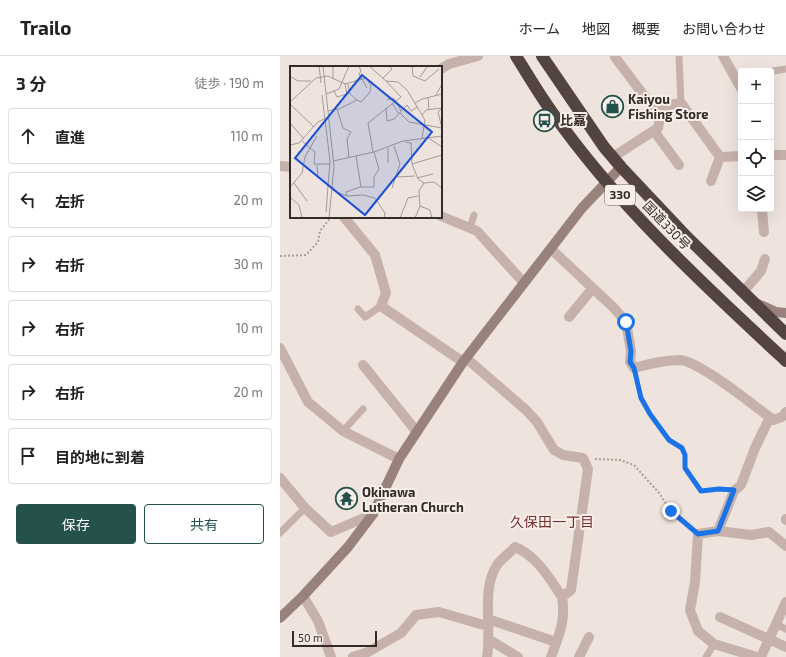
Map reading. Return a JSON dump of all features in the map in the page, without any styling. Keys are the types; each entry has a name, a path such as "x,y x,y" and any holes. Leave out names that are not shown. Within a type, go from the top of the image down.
{"highway":[{"name":"国道330号","path":"516,56 552,112 607,181 671,250 784,355"},
{"name":"国道330号","path":"542,56 621,167 670,220 786,334"}],"street":[{"path":"442,68 449,64 478,56"},
{"path":"723,56 738,83"},
{"path":"615,57 651,105 662,106 681,103 720,157"},
{"path":"613,157 658,128 662,106"},
{"path":"654,131 678,165"},
{"path":"774,155 786,155"},
{"path":"720,157 738,156"},
{"path":"711,180 720,157"},
{"path":"280,166 290,167"},
{"path":"281,616 303,596 348,547 374,514 399,459 464,360 582,208 621,167"},
{"path":"762,212 764,232"},
{"path":"442,216 477,231 524,283"},
{"path":"345,218 375,255 386,293 381,306 464,360 527,411 537,422 554,450 563,455 584,458 588,469 570,590 562,597"},
{"path":"551,249 614,308 626,322 631,351 630,362 634,368 663,361 682,360 700,368 773,420 782,417 786,412"},
{"path":"743,292 761,271 765,259"},
{"path":"569,316 592,289"},
{"path":"754,303 776,312 786,313"},
{"path":"280,348 308,402 343,431 399,459"},
{"path":"363,365 417,432"},
{"path":"718,531 734,490 741,485 755,448 770,417"},
{"path":"280,478 305,508 331,532 374,514"},
{"path":"757,657 714,644 698,631 690,610 695,582 698,534 718,531 751,534 769,532 786,546"},
{"path":"487,657 490,580 497,564 515,547 526,551 549,578 562,597 565,612 562,628 551,657"},
{"path":"303,596 318,621 331,657"},
{"path":"761,657 786,602"},
{"path":"353,657 368,652 400,633 416,615 439,612 488,622 556,642"},
{"path":"720,617 786,647"},
{"path":"579,657 589,637"},
{"path":"488,639 518,657"}],"lane":[{"path":"679,56 681,103"},
{"path":"774,71 786,69"},
{"path":"470,228 474,215"},
{"path":"358,308 365,318 381,306"},
{"path":"343,431 363,409"},
{"path":"280,533 305,508"},
{"path":"776,624 786,629"},
{"path":"706,657 714,644"}],"path":[{"path":"280,256 306,255 318,242 320,231 330,218"},
{"path":"634,368 641,398 650,414 669,440 682,448 688,475 701,491 719,489 734,490"},
{"path":"584,458 620,460 634,466 659,493 671,511 698,534"}],"place":[{"name":"Kaiyou Fishing Store","path":"613,106"},
{"name":"比嘉","path":"544,120"},
{"name":"Okinawa Lutheran Church","path":"347,499"}],"district":[{"name":"久保田一丁目","path":"552,522"}],"route":[{"path":"626,322 631,351 630,362 634,368 641,398 650,414 669,440 682,448 685,455 685,468 688,475 701,491 719,489 734,490 718,531 698,534 671,511"}]}
